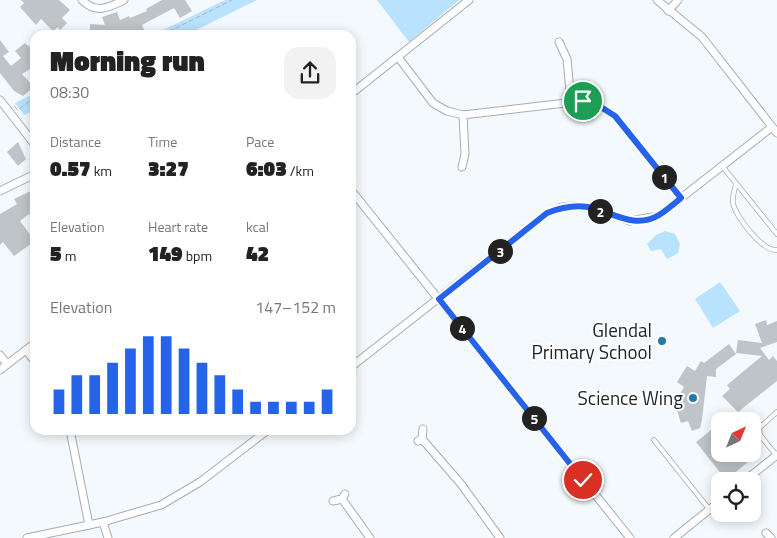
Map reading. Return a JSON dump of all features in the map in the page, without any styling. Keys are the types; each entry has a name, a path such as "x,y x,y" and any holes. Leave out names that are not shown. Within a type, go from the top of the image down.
{"street":[{"path":"82,0 93,8 101,10 108,9 124,0"},
{"path":"356,90 469,0"},
{"path":"356,363 547,213 562,207 575,206 592,208 620,218 639,221 658,216 722,166 775,130 702,37 668,11 657,0"},
{"path":"668,11 678,0"},
{"path":"559,42 567,59 571,102"},
{"path":"398,57 433,103 446,111 463,115 571,102 593,102 615,116 681,198"},
{"path":"0,100 30,139"},
{"path":"462,167 465,154 463,115"},
{"path":"0,191 30,176"},
{"path":"356,196 630,538"},
{"path":"0,370 30,347"},
{"path":"26,350 30,355"},
{"path":"0,355 7,364"},
{"path":"423,429 420,440 461,484 500,538"},
{"path":"71,435 88,524"},
{"path":"27,538 103,522 161,505 200,482 261,435"},
{"path":"755,472 777,455"},
{"path":"332,501 343,496 370,538"},
{"path":"674,538 709,509"},
{"path":"103,522 108,538"}],"lane":[{"path":"722,166 777,234"},
{"path":"736,183 733,202 736,213 762,245 773,251 777,250"},
{"path":"777,412 759,428 760,435 777,455"},
{"path":"654,440 709,509"}],"path":[{"path":"172,30 232,0"},
{"path":"8,110 15,106 18,110 30,101"}],"shaded area":[{"path":"225,0 257,0 196,30 163,30"},
{"path":"377,0 459,0 409,42"},
{"path":"30,96 30,112 24,115 15,103"},
{"path":"665,231 675,234 680,244 678,253 667,259 661,249 651,251 647,244 656,235"},
{"path":"720,282 740,311 713,328 695,299"}],"building":[{"path":"21,0 59,0 70,10 62,18 67,23 60,30 58,27 52,30 41,19 36,25 20,7 24,3"},
{"path":"162,0 185,0 192,11 180,18 174,8 142,25 144,30 90,30 90,24 105,25 102,17 117,12 120,20 147,11 146,9"},
{"path":"0,40 9,52 3,56 11,66 21,58 15,51 25,43 30,48 30,69 22,74 30,83 30,90 23,96 14,91 0,73"},
{"path":"18,142 26,159 18,166 7,152"},
{"path":"30,191 30,215 29,214 20,221 30,234 30,245 14,256 3,242 0,245 0,214 17,204 14,199"},
{"path":"766,320 767,325 777,321 777,342 760,348 769,360 773,356 777,361 777,381 738,412 722,396 730,389 727,385 762,356 736,353 738,340 762,343 755,324"},
{"name":"Science Wing","path":"729,344 736,354 716,369 716,377 707,376 700,428 692,431 688,421 681,423 675,404 682,402 680,394 684,387 677,382 687,366 695,371 701,361 704,363"},
{"path":"711,430 711,461 696,442"},
{"path":"712,462 748,462 736,472 720,472"}],"place":[{"name":"Glendal Primary School","path":"662,341"},
{"name":"Science Wing","path":"693,398"}],"route":[{"path":"583,101 593,102 604,107 615,116 681,198 658,216 639,221 630,221 592,208 575,206 562,207 547,213 439,299 583,480"}]}
